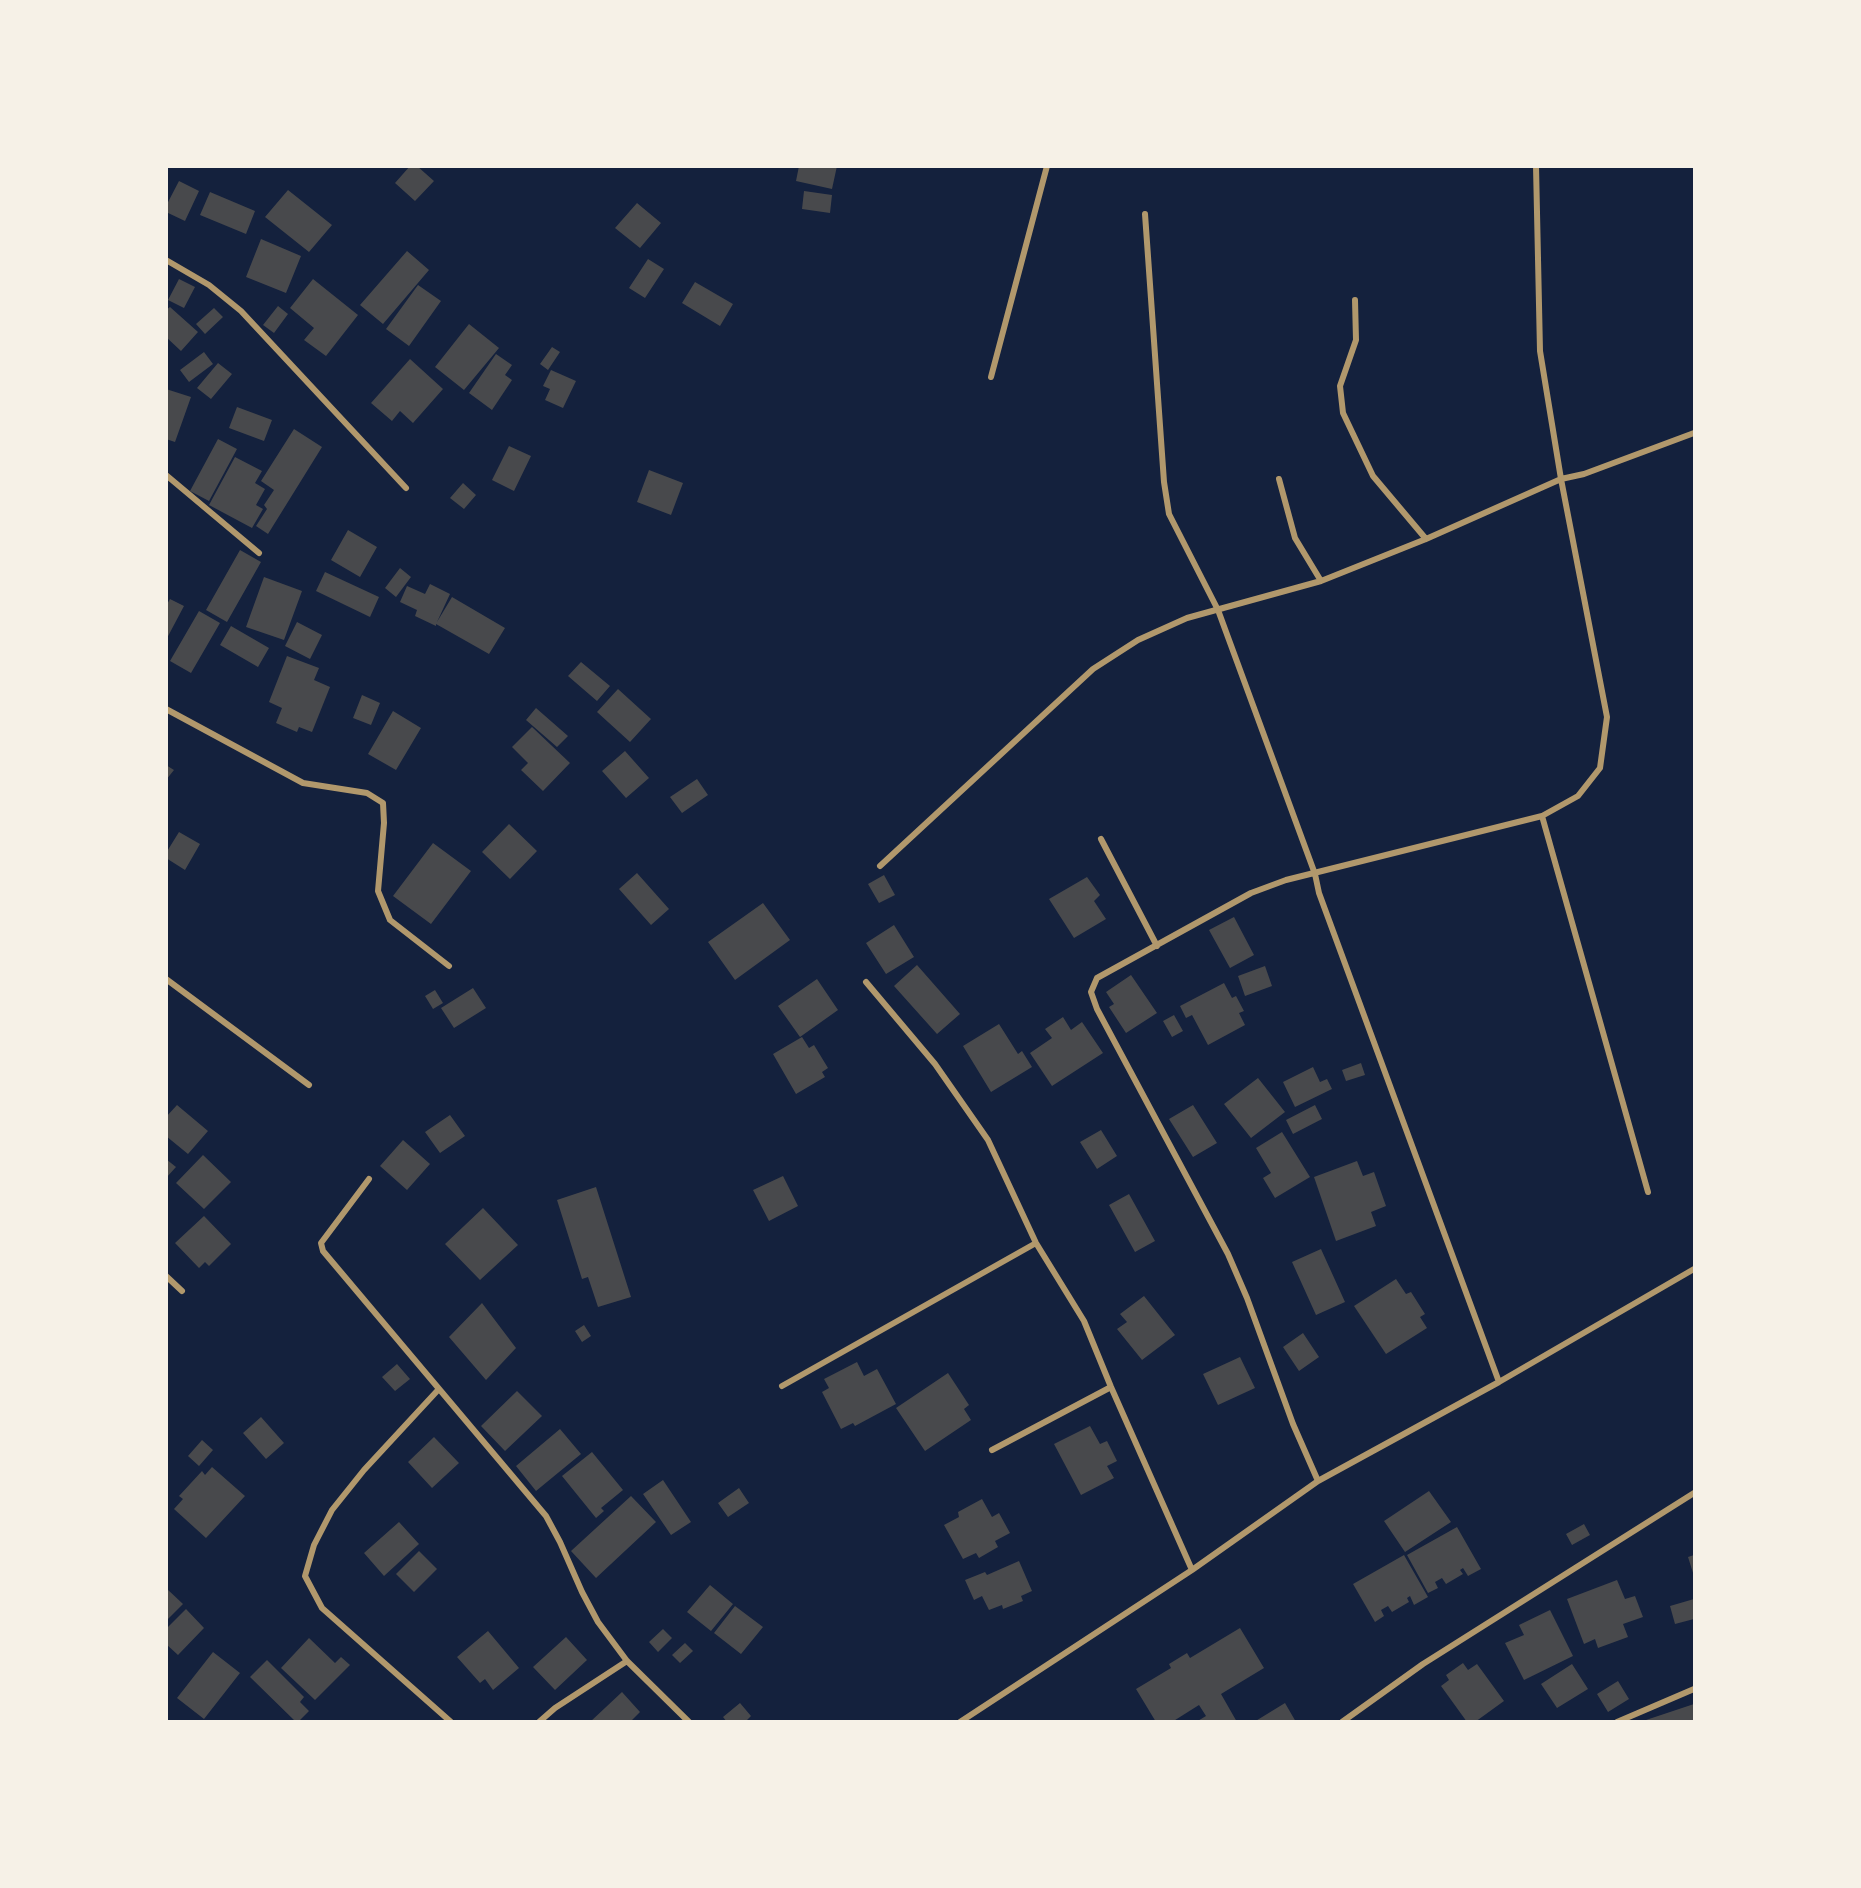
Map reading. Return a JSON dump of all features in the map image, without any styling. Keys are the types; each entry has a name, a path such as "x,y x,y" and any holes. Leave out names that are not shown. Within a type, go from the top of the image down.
{"street":[{"path":"991,377 1047,166"},
{"path":"1318,1481 1293,1424 1247,1298 1228,1254 1097,1009 1091,992 1097,978 1251,894 1286,880 1542,816 1578,796 1600,768 1607,717 1561,479 1540,351 1536,166"},
{"path":"1144,214 1164,482 1169,514 1218,610 1315,874 1319,893 1499,1382"},
{"path":"166,260 209,285 241,311 406,489"},
{"path":"1355,300 1356,340 1340,386 1343,413 1373,476 1426,539"},
{"path":"880,866 1094,669 1138,640 1187,618 1321,581 1426,539 1561,479 1584,474 1695,433"},
{"path":"166,475 259,553"},
{"path":"1279,479 1295,538 1321,581"},
{"path":"166,709 303,783 367,793 383,803 384,823 378,891 390,920 448,966"},
{"path":"1542,816 1648,1192"},
{"path":"1101,839 1157,946"},
{"path":"166,979 309,1085"},
{"path":"866,982 935,1064 988,1140 1036,1243 1084,1322 1192,1570"},
{"path":"369,1179 321,1243 323,1251 546,1516 561,1542 598,1622 627,1661 689,1722"},
{"path":"782,1386 1036,1243"},
{"path":"960,1722 1192,1570 1318,1481 1499,1382 1695,1269"},
{"path":"166,1276 182,1291"},
{"path":"992,1450 1111,1387"},
{"path":"438,1390 364,1470 332,1510 314,1545 305,1576 322,1608 451,1722"},
{"path":"1342,1722 1442,1652 1695,1493"},
{"path":"539,1722 555,1708 627,1661"},
{"path":"1617,1722 1695,1689"}],"building":[{"path":"410,166 417,166 434,181 415,201 395,183"},
{"path":"799,166 837,166 832,189 796,181"},
{"path":"179,181 199,191 185,221 166,212 166,206"},
{"path":"288,190 332,225 309,252 265,217"},
{"path":"804,191 832,195 830,213 802,209"},
{"path":"210,192 255,211 246,234 200,215"},
{"path":"637,203 661,223 640,248 615,228"},
{"path":"261,239 301,256 286,293 246,277"},
{"path":"407,251 429,270 383,324 360,305"},
{"path":"648,259 664,269 645,298 629,288"},
{"path":"179,279 195,287 184,308 168,300"},
{"path":"313,279 358,315 326,356 304,340 314,328 290,308"},
{"path":"695,282 733,304 720,326 682,303"},
{"path":"418,285 441,301 409,346 386,329"},
{"path":"278,306 288,314 274,333 263,325"},
{"path":"170,307 198,332 181,351 166,337 166,310"},
{"path":"214,308 223,317 205,334 196,324"},
{"path":"469,324 499,348 464,390 435,367"},
{"path":"552,347 560,352 548,370 540,364"},
{"path":"204,352 213,364 189,382 180,370"},
{"path":"496,354 512,365 505,375 512,380 492,410 469,393"},
{"path":"410,359 443,389 413,423 400,411 392,421 371,403"},
{"path":"218,363 232,374 211,399 197,388"},
{"path":"551,370 576,381 563,408 545,400 550,389 543,386"},
{"path":"166,389 191,397 175,442 166,439"},
{"path":"237,407 272,420 264,441 229,428"},
{"path":"294,429 322,447 268,534 256,526 267,509 264,505 274,490 261,481"},
{"path":"218,439 237,449 209,501 190,491"},
{"path":"509,446 531,456 514,491 492,480"},
{"path":"235,457 262,471 255,483 265,489 256,505 263,509 252,528 209,505"},
{"path":"649,470 683,483 671,515 637,502"},
{"path":"463,483 476,495 464,509 450,498"},
{"path":"348,530 377,547 360,577 331,560"},
{"path":"240,550 261,562 227,622 206,610"},
{"path":"400,568 411,577 396,597 385,588"},
{"path":"325,572 379,597 370,617 316,591"},
{"path":"264,577 302,591 284,640 246,627"},
{"path":"430,584 450,594 437,622 452,597 505,628 489,654 436,624 436,626 415,616 417,610 400,602 407,586 425,594"},
{"path":"170,599 184,606 166,640 166,606"},
{"path":"199,611 220,623 191,673 170,661"},
{"path":"297,622 322,635 310,659 285,646"},
{"path":"231,626 269,648 258,667 220,645"},
{"path":"287,656 319,668 314,680 330,687 312,732 299,727 297,732 276,723 282,708 269,702"},
{"path":"581,662 610,686 597,701 568,676"},
{"path":"618,689 651,719 630,742 597,712"},
{"path":"362,695 380,703 371,725 353,718"},
{"path":"536,708 568,736 557,747 526,720"},
{"path":"393,711 421,728 396,770 368,754"},
{"path":"532,727 570,763 543,791 521,770 528,763 512,747"},
{"path":"625,751 649,778 626,798 602,771"},
{"path":"166,765 174,770 166,780"},
{"path":"697,779 708,795 682,813 670,797"},
{"path":"509,824 537,851 510,879 482,852"},
{"path":"179,832 200,844 185,870 166,858 166,853"},
{"path":"433,843 471,871 431,924 393,896"},
{"path":"637,873 669,909 651,925 619,889"},
{"path":"884,875 895,895 879,903 868,884"},
{"path":"1087,877 1100,895 1094,901 1106,919 1074,938 1049,899"},
{"path":"763,903 790,940 735,980 708,942"},
{"path":"1234,917 1254,955 1230,968 1209,930"},
{"path":"894,925 914,957 886,974 866,943"},
{"path":"917,965 960,1014 937,1034 894,986"},
{"path":"1265,966 1272,986 1245,996 1238,976"},
{"path":"1131,975 1157,1013 1126,1033 1109,1007 1114,1004 1106,992"},
{"path":"817,979 838,1010 800,1037 778,1006"},
{"path":"1224,983 1232,998 1236,996 1244,1011 1239,1013 1245,1025 1208,1045 1192,1015 1186,1018 1180,1006"},
{"path":"473,988 486,1008 454,1028 441,1008"},
{"path":"435,990 443,1003 433,1009 425,996"},
{"path":"1174,1015 1183,1031 1172,1037 1163,1021"},
{"path":"1063,1017 1071,1030 1082,1022 1103,1053 1052,1086 1030,1053 1052,1038 1045,1029"},
{"path":"999,1024 1018,1054 1022,1051 1032,1067 991,1092 963,1046"},
{"path":"802,1037 809,1048 814,1045 828,1068 822,1072 825,1077 796,1094 773,1054"},
{"path":"1361,1063 1365,1075 1346,1081 1342,1070"},
{"path":"1313,1067 1320,1082 1327,1079 1332,1089 1295,1107 1283,1082"},
{"path":"1258,1078 1285,1112 1251,1138 1224,1104"},
{"path":"177,1105 208,1131 188,1154 166,1136 166,1117"},
{"path":"1193,1105 1217,1143 1193,1157 1169,1119"},
{"path":"1315,1105 1322,1119 1293,1134 1286,1120"},
{"path":"450,1115 465,1136 440,1153 425,1132"},
{"path":"1101,1130 1117,1156 1097,1169 1080,1142"},
{"path":"1282,1132 1310,1177 1275,1198 1263,1178 1271,1173 1256,1148"},
{"path":"403,1140 430,1164 407,1190 380,1166"},
{"path":"203,1155 231,1182 204,1209 176,1183"},
{"path":"166,1159 176,1167 166,1178"},
{"path":"1357,1161 1363,1176 1374,1172 1386,1206 1371,1212 1376,1226 1336,1241 1314,1177"},
{"path":"783,1176 798,1206 769,1221 753,1190"},
{"path":"596,1187 631,1297 598,1307 588,1277 582,1279 557,1200"},
{"path":"1129,1194 1155,1241 1135,1252 1109,1205"},
{"path":"483,1208 518,1245 480,1280 445,1244"},
{"path":"204,1216 231,1244 209,1266 205,1262 199,1268 175,1243"},
{"path":"1321,1249 1345,1302 1316,1315 1292,1262"},
{"path":"1396,1279 1406,1294 1411,1292 1425,1314 1420,1317 1427,1328 1386,1354 1354,1306"},
{"path":"1144,1296 1175,1335 1142,1360 1117,1329 1127,1322 1120,1314"},
{"path":"482,1303 516,1348 486,1380 449,1337"},
{"path":"584,1325 591,1336 582,1342 575,1331"},
{"path":"1303,1333 1319,1357 1299,1371 1283,1347"},
{"path":"1240,1357 1255,1388 1218,1405 1203,1374"},
{"path":"857,1362 864,1376 877,1369 896,1404 855,1426 853,1423 841,1429 822,1392 829,1388 824,1379"},
{"path":"397,1364 410,1379 395,1391 382,1377"},
{"path":"948,1373 969,1405 964,1409 971,1420 925,1451 896,1408"},
{"path":"517,1391 542,1416 505,1451 481,1426"},
{"path":"261,1417 284,1443 266,1459 243,1433"},
{"path":"1090,1426 1100,1444 1107,1441 1117,1461 1107,1466 1114,1478 1081,1495 1054,1444"},
{"path":"560,1429 581,1454 536,1491 516,1466"},
{"path":"434,1437 459,1463 432,1488 408,1462"},
{"path":"202,1440 213,1450 199,1466 188,1456"},
{"path":"592,1452 623,1490 601,1508 604,1511 596,1518 562,1476"},
{"path":"212,1467 245,1496 206,1538 174,1509 183,1499 179,1496 202,1471 205,1475"},
{"path":"663,1480 691,1522 671,1535 643,1494"},
{"path":"739,1488 749,1503 728,1517 718,1503"},
{"path":"1429,1491 1451,1522 1405,1552 1384,1521"},
{"path":"631,1496 656,1522 596,1578 571,1551"},
{"path":"982,1499 992,1517 999,1513 1010,1533 995,1541 998,1547 979,1558 976,1553 963,1559 944,1525 959,1517 958,1512"},
{"path":"399,1522 419,1544 384,1576 364,1553"},
{"path":"1584,1524 1590,1535 1572,1545 1566,1534"},
{"path":"1457,1527 1481,1569 1468,1576 1463,1568 1460,1570 1463,1574 1446,1584 1442,1578 1435,1582 1438,1588 1428,1593 1407,1555"},
{"path":"419,1551 437,1569 414,1592 396,1574"},
{"path":"1404,1555 1428,1597 1414,1605 1410,1596 1407,1598 1409,1602 1392,1612 1388,1606 1381,1610 1384,1616 1375,1622 1353,1584"},
{"path":"1694,1555 1694,1576 1688,1557"},
{"path":"1019,1561 1032,1591 1021,1596 1023,1601 1003,1609 1002,1605 989,1610 982,1596 974,1600 965,1580 985,1572 987,1575"},
{"path":"1617,1580 1625,1599 1635,1596 1643,1617 1623,1624 1628,1637 1598,1648 1595,1639 1584,1644 1567,1599"},
{"path":"710,1585 733,1604 711,1631 687,1612"},
{"path":"166,1588 183,1604 166,1621"},
{"path":"1694,1599 1694,1619 1675,1624 1670,1606"},
{"path":"735,1606 763,1627 741,1654 714,1633"},
{"path":"186,1609 204,1628 178,1655 166,1644 166,1629"},
{"path":"1550,1610 1573,1656 1524,1680 1505,1643 1524,1635 1519,1625"},
{"path":"1240,1628 1264,1668 1221,1694 1237,1722 1196,1722 1206,1716 1199,1705 1172,1722 1156,1722 1136,1689 1171,1668 1169,1664 1187,1653 1190,1658"},
{"path":"663,1629 672,1638 658,1652 649,1642"},
{"path":"488,1631 519,1668 493,1690 485,1679 480,1683 457,1657"},
{"path":"566,1637 587,1660 555,1690 533,1667"},
{"path":"309,1638 335,1663 341,1657 350,1665 315,1700 281,1668"},
{"path":"685,1643 693,1651 680,1663 672,1655"},
{"path":"213,1652 240,1673 204,1719 177,1698"},
{"path":"267,1660 304,1697 300,1702 309,1711 298,1722 250,1677"},
{"path":"1463,1663 1468,1670 1477,1664 1504,1701 1475,1722 1467,1722 1441,1686 1449,1680 1446,1675"},
{"path":"1572,1664 1588,1689 1557,1708 1541,1684"},
{"path":"1618,1681 1629,1699 1608,1712 1597,1694"},
{"path":"622,1692 640,1712 630,1722 590,1722"},
{"path":"740,1703 751,1716 745,1722 727,1722 723,1717"},
{"path":"1285,1703 1296,1722 1254,1722"},
{"path":"1694,1704 1694,1722 1643,1722 1643,1721"}]}
